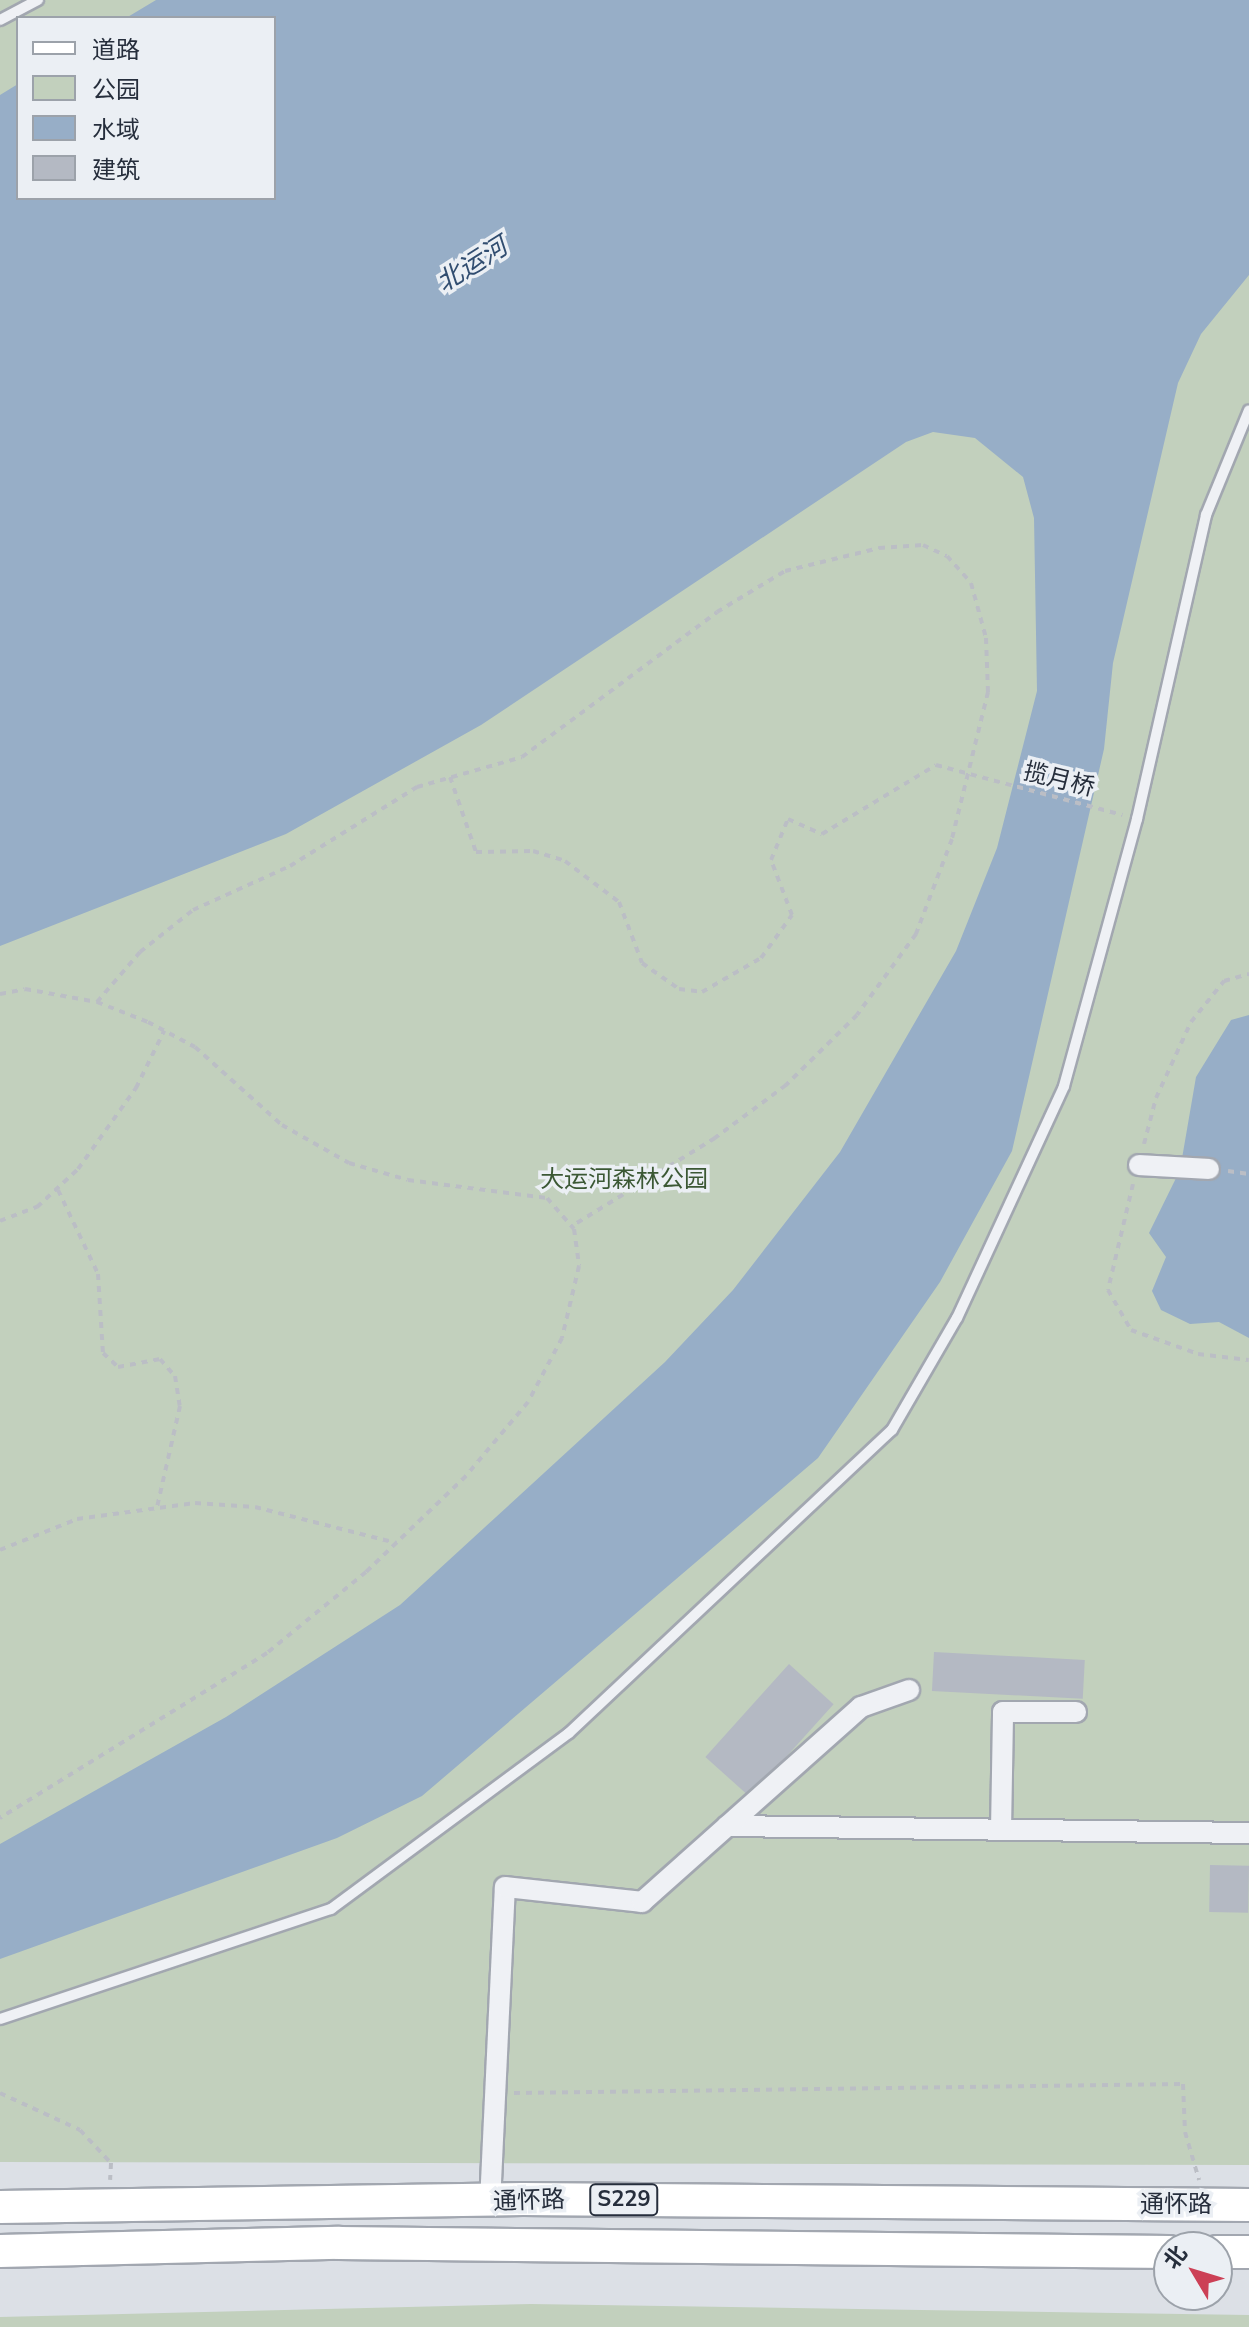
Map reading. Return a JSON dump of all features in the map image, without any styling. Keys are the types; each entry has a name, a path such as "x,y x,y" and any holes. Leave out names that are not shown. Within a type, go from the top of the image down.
{"main road":[{"name":"通怀路","path":"0,2207 490,2203 1249,2205"},
{"name":"通怀路","path":"0,2251 339,2243 1153,2252"}],"street":[{"path":"1139,1165 1209,1169"},
{"path":"490,2203 505,1887 642,1902 861,1707 909,1690"},
{"path":"1001,1830 1003,1712 1076,1712"},
{"path":"727,1826 1249,1833"}],"lane":[{"path":"0,20 38,0"},
{"path":"0,2019 331,1909 569,1733 892,1430 957,1318 1064,1086 1137,819 1206,515 1249,410"}],"path":[{"path":"97,1002 140,952 193,910 290,866 417,787 522,757 717,612 785,571 923,545 947,556 971,583 986,638 988,692 968,778 916,934 857,1015 786,1085 715,1138 572,1226"},
{"name":"揽月桥","path":"450,777 476,852 533,851 565,861 619,902 630,947 642,963 679,989 702,992 761,958 792,915 771,860 788,819 822,834 936,765 968,778 993,781 1116,813"},
{"path":"0,994 25,989 97,1002 164,1031 195,1047 282,1125 349,1163 408,1180 547,1198 572,1226 579,1266 562,1338 528,1402 396,1543 267,1653 0,1818"},
{"path":"0,1221 58,1190 136,1088 164,1031"},
{"path":"58,1190 98,1274 103,1353 118,1367 160,1359 175,1376 180,1406 157,1508"},
{"path":"0,1550 77,1519 157,1508 255,1507 396,1543"},
{"path":"495,2093 1183,2084 1185,2132 1206,2205"},
{"path":"0,2093 80,2130 111,2163 108,2206"}],"green space":[{"name":"大运河森林公园","path":"0,0 1249,0 1249,2165 0,2162"},
{"path":"531,2304 1249,2315 1249,2327 0,2327 0,2317"}],"water":[{"name":"北运河","path":"156,0 1249,0 1249,275 1201,334 1178,383 1113,663 1104,749 1012,1151 940,1282 818,1458 422,1796 337,1838 0,1959 0,1844 226,1717 400,1605 665,1362 733,1290 840,1152 956,951 997,848 1037,691 1034,518 1023,477 975,438 933,432 906,442 481,725 286,834 0,946 0,95 16,85 16,200 276,200 276,16 129,16"},
{"path":"1249,1015 1249,1338 1219,1322 1190,1324 1161,1310 1152,1291 1166,1257 1149,1233 1180,1170 1196,1077 1231,1020"}],"building":[{"path":"934,1652 1085,1660 1083,1699 932,1691"},
{"path":"789,1664 834,1704 750,1797 705,1757"},
{"path":"1210,1865 1249,1866 1248,1913 1209,1912"}]}
